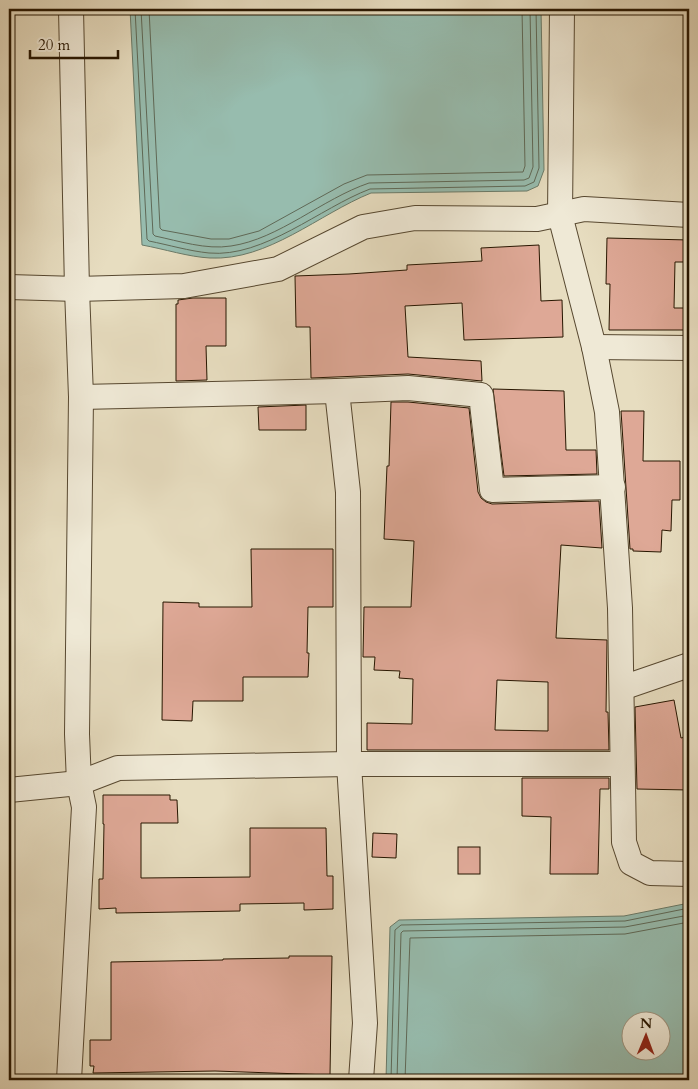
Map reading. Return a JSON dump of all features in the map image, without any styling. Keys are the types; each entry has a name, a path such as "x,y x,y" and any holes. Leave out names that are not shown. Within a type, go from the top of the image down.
{"street":[{"path":"69,1080 84,807 79,783 77,734 81,397 71,9"},
{"path":"562,9 560,215 594,347 607,412 620,608 624,842 630,863 650,873 689,874"},
{"path":"9,287 77,289 184,286 278,269 363,227 415,218 536,219 584,209 689,215"},
{"path":"594,347 689,348"},
{"path":"81,397 408,388 481,396 492,490 613,487"},
{"path":"337,390 348,492 349,764 366,1023 361,1080"},
{"path":"622,688 689,665"},
{"path":"9,790 79,783 118,768 349,764 622,764"}],"water":[{"path":"130,9 541,9 544,170 538,186 527,191 371,193 293,235 252,252 231,257 210,258 185,255 142,245"},
{"path":"689,903 689,1080 386,1080 390,927 399,920 624,916"}],"building":[{"path":"607,238 689,240 689,262 675,262 674,308 689,308 689,330 609,330 610,284 606,284"},
{"path":"539,245 541,301 562,300 563,337 464,340 462,303 405,306 408,357 481,361 482,381 408,374 311,378 310,327 296,327 295,276 407,270 407,265 482,261 481,248"},
{"path":"226,298 226,346 206,346 207,380 176,381 176,304 178,304 178,300"},
{"path":"493,389 564,391 566,450 596,450 597,474 504,476"},
{"path":"391,402 469,408 478,492 486,502 492,504 599,501 602,548 561,545 556,638 607,640 606,712 608,712 609,750 367,750 367,723 412,724 413,679 399,678 400,671 374,670 375,657 363,657 364,607 411,607 414,541 384,539 387,466 389,466","holes":["497,680 548,682 548,731 495,730"]},
{"path":"306,405 306,430 259,430 258,407"},
{"path":"621,411 644,411 643,461 680,461 680,500 672,500 671,531 662,530 661,552 633,551 633,549 630,549"},
{"path":"251,549 333,549 333,607 308,607 308,677 243,677 243,701 193,701 192,721 162,720 163,602 199,603 199,607 252,607"},
{"path":"674,700 681,738 689,736 689,790 637,789 635,707"},
{"path":"522,778 609,778 609,789 600,789 598,874 550,874 551,817 522,816"},
{"path":"103,795 170,795 170,800 177,800 178,823 141,823 141,878 250,877 250,828 326,828 327,876 333,876 333,909 304,910 304,903 240,904 240,911 116,913 116,908 99,909 99,879 103,879"},
{"path":"373,833 397,834 396,858 372,857"},
{"path":"458,847 480,847 480,874 458,874"},
{"path":"289,956 332,956 330,1075 215,1071 93,1073 94,1066 90,1066 90,1040 111,1040 111,962 289,958"}]}
